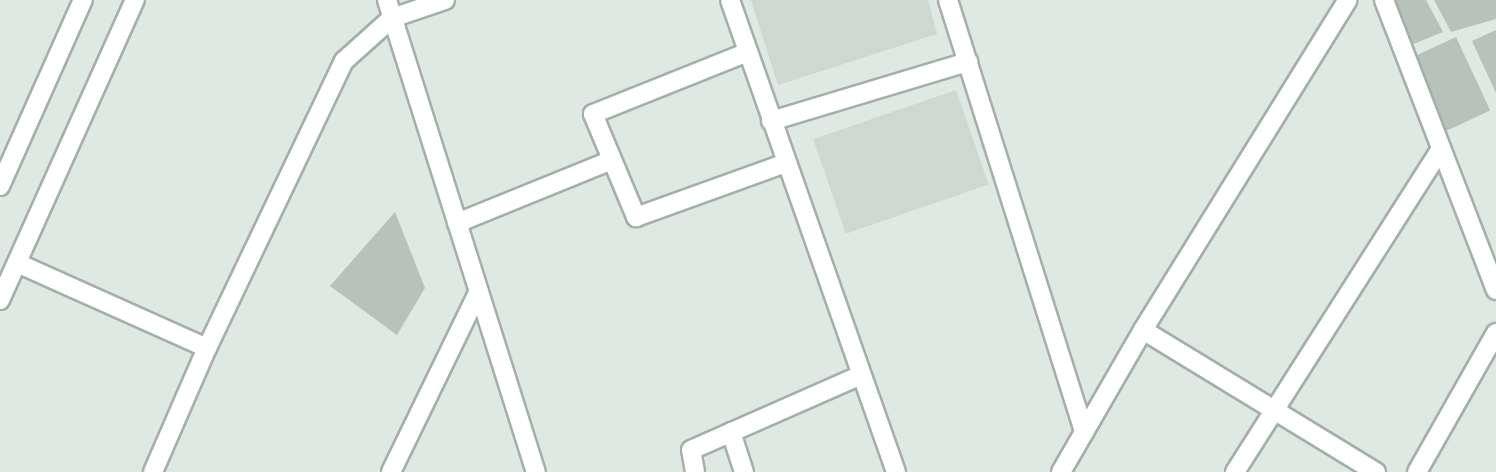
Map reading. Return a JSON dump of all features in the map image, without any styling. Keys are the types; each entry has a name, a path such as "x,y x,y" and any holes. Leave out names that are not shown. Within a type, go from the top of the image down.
{"street":[{"path":"0,186 83,0"},
{"path":"0,300 135,0"},
{"path":"387,0 536,472"},
{"path":"153,472 207,348 344,61 392,18 445,0"},
{"path":"730,0 896,472"},
{"path":"948,0 1084,432"},
{"path":"1061,472 1143,330 1348,0"},
{"path":"1384,0 1496,290"},
{"path":"748,52 592,114 636,217 786,163"},
{"path":"771,121 968,62"},
{"path":"1235,472 1441,149"},
{"path":"457,223 612,160"},
{"path":"16,263 207,348"},
{"path":"391,472 479,291"},
{"path":"1143,330 1272,411 1376,472"},
{"path":"1417,472 1496,333"},
{"path":"695,472 691,450 861,375"},
{"path":"731,432 744,472"}],"shaded area":[{"path":"751,0 928,0 937,34 778,85"},
{"path":"956,90 989,185 846,234 813,139"}],"building":[{"path":"1386,0 1426,0 1443,32 1406,47"},
{"path":"1434,0 1496,0 1496,19 1451,32"},
{"path":"1496,30 1496,93 1472,41"},
{"path":"1456,37 1490,110 1444,132 1410,59"},
{"path":"395,212 425,288 397,335 330,286"}]}
